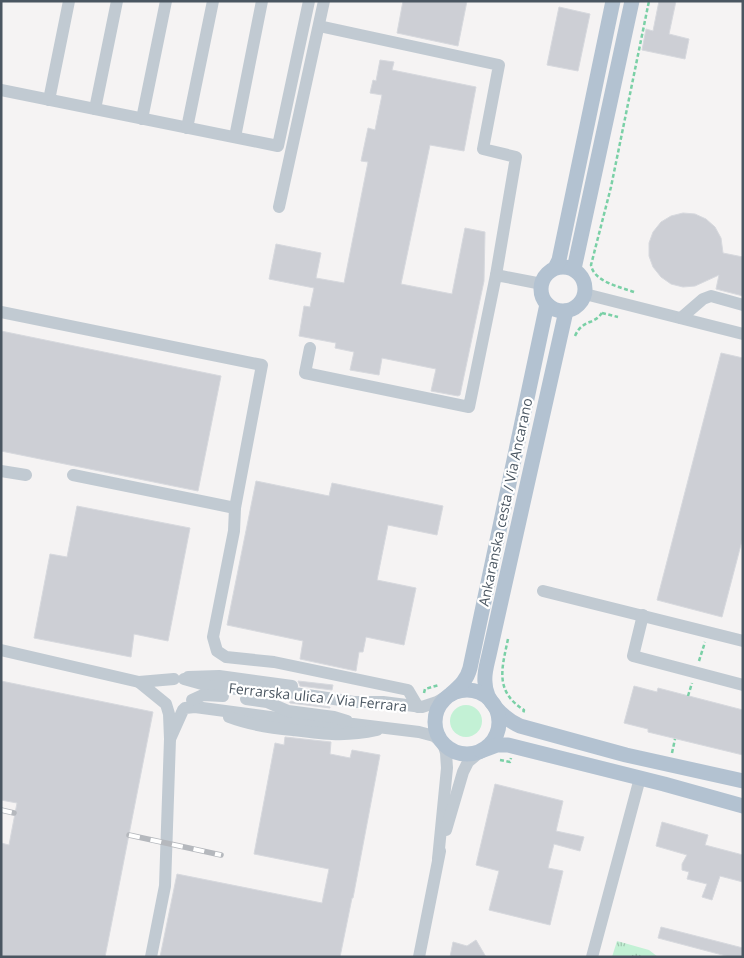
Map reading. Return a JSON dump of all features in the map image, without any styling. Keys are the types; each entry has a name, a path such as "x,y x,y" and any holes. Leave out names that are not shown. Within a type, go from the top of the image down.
{"main road":[{"path":"556,268 613,1"},
{"path":"574,270 632,1"},
{"path":"562,267 574,270 579,273 585,283 585,294 580,304 566,311 553,308 542,295 542,284 547,274 556,268 562,267"},
{"name":"Ankaranska cesta / Via Ancarano","path":"447,688 461,685 468,676 548,304"},
{"name":"Ankaranska cesta / Via Ancarano","path":"494,705 484,684 485,671 566,311"},
{"path":"494,705 499,720 498,731 493,740 477,753 461,754 451,750 439,739 435,729 434,718 437,708 444,700 447,688 473,690 483,694 494,705 505,718 520,726 626,754 743,781"},
{"path":"481,750 508,745 743,806"}],"street":[{"path":"49,100 68,1"},
{"path":"95,109 117,1"},
{"path":"142,119 166,1"},
{"path":"187,128 213,1"},
{"path":"235,137 262,1"},
{"path":"1,90 278,146 308,1"},
{"path":"279,207 324,1"},
{"path":"310,348 305,373 470,407 496,275 516,157 483,149 499,65 319,26"},
{"path":"496,275 542,284"},
{"path":"585,294 743,334"},
{"path":"680,318 703,299 711,296 743,305"},
{"path":"1,312 262,365 235,508 234,531 214,629 213,637 217,651 226,657 274,662 408,690 418,707"},
{"path":"1,470 26,475"},
{"path":"73,475 235,508"},
{"path":"543,591 743,641"},
{"path":"643,615 633,656 743,685"},
{"path":"1,650 139,682 175,709 189,704 203,695 209,694 262,701 288,711 334,717 354,724"},
{"path":"152,957 164,886 170,739 169,714 164,700 163,689 169,681 179,679 188,682 193,690 189,704 180,714 170,739"},
{"name":"Ferrarska ulica / Via Ferrara","path":"139,682 179,679 210,686 262,692 287,692 354,702 383,702 418,707 437,702 447,688"},
{"name":"Ferrarska ulica / Via Ferrara","path":"189,704 203,708 330,725 354,724 419,732 434,736 443,743"},
{"path":"203,708 258,726 337,735 356,734 388,728"},
{"path":"419,957 438,858 447,768 443,743"},
{"path":"438,858 463,772 468,762 481,750"},
{"path":"592,957 640,778"}],"path":[{"path":"634,292 604,281 596,276 591,270 591,265 610,187 649,1"},
{"path":"574,339 584,323 597,319 602,313 618,317"},
{"path":"508,638 502,674 504,687 506,694 524,710"},
{"path":"425,689 440,685 447,688"}],"green space":[{"path":"466,705 472,706 477,710 481,715 481,727 477,732 472,736 466,737 460,736 455,732 451,727 450,721 451,715 455,710 460,706"},
{"path":"617,941 649,950 658,957 612,957"}],"building":[{"path":"403,1 467,1 458,46 397,33"},
{"path":"659,1 676,1 669,34 689,39 685,59 642,50 646,29 653,31"},
{"path":"559,7 590,14 578,71 547,65"},
{"path":"380,60 394,62 392,70 476,87 464,151 430,145 401,284 452,294 465,228 485,232 484,281 460,395 458,396 431,391 436,369 382,358 379,375 350,370 354,352 335,348 336,343 299,336 304,306 310,307 314,288 269,279 276,244 321,253 316,278 344,283 368,162 361,161 368,128 375,130 382,95 370,93 373,80 376,81"},
{"path":"683,213 695,214 706,219 715,227 721,238 723,253 743,257 743,296 716,289 719,275 695,286 683,287 671,284 661,277 653,267 649,256 649,243 653,232 661,222 671,216"},
{"path":"1,331 221,376 198,491 1,451"},
{"path":"721,353 743,358 743,537 722,617 657,600"},
{"path":"256,481 329,496 332,483 443,506 437,535 388,525 377,580 416,588 404,645 366,637 363,652 359,652 356,671 300,659 303,641 227,625"},
{"path":"77,506 190,528 168,641 134,634 131,657 34,638 50,554 67,557"},
{"path":"1,681 153,712 105,957 1,957 1,843 9,845 17,803 1,800"},
{"path":"298,681 333,685 332,690 300,686"},
{"path":"634,686 657,692 658,688 743,710 743,755 648,732 648,729 624,723"},
{"path":"289,701 330,707 330,708 290,703"},
{"path":"285,737 331,742 330,754 350,758 352,750 380,755 340,957 160,957 177,874 322,903 329,869 254,854 275,743 284,745"},
{"path":"495,784 563,801 556,831 584,837 580,851 554,844 548,868 563,871 550,925 489,910 499,871 476,865"},
{"path":"662,822 708,835 705,845 743,855 743,882 720,876 712,900 702,897 707,884 687,879 689,872 682,870 682,864 687,855 656,846"},
{"path":"661,927 743,948 743,957 730,957 658,938"},
{"path":"476,940 486,957 450,957 453,942 467,946"}],"railway":[{"path":"1,810 14,813"},
{"path":"129,835 221,855"}]}
